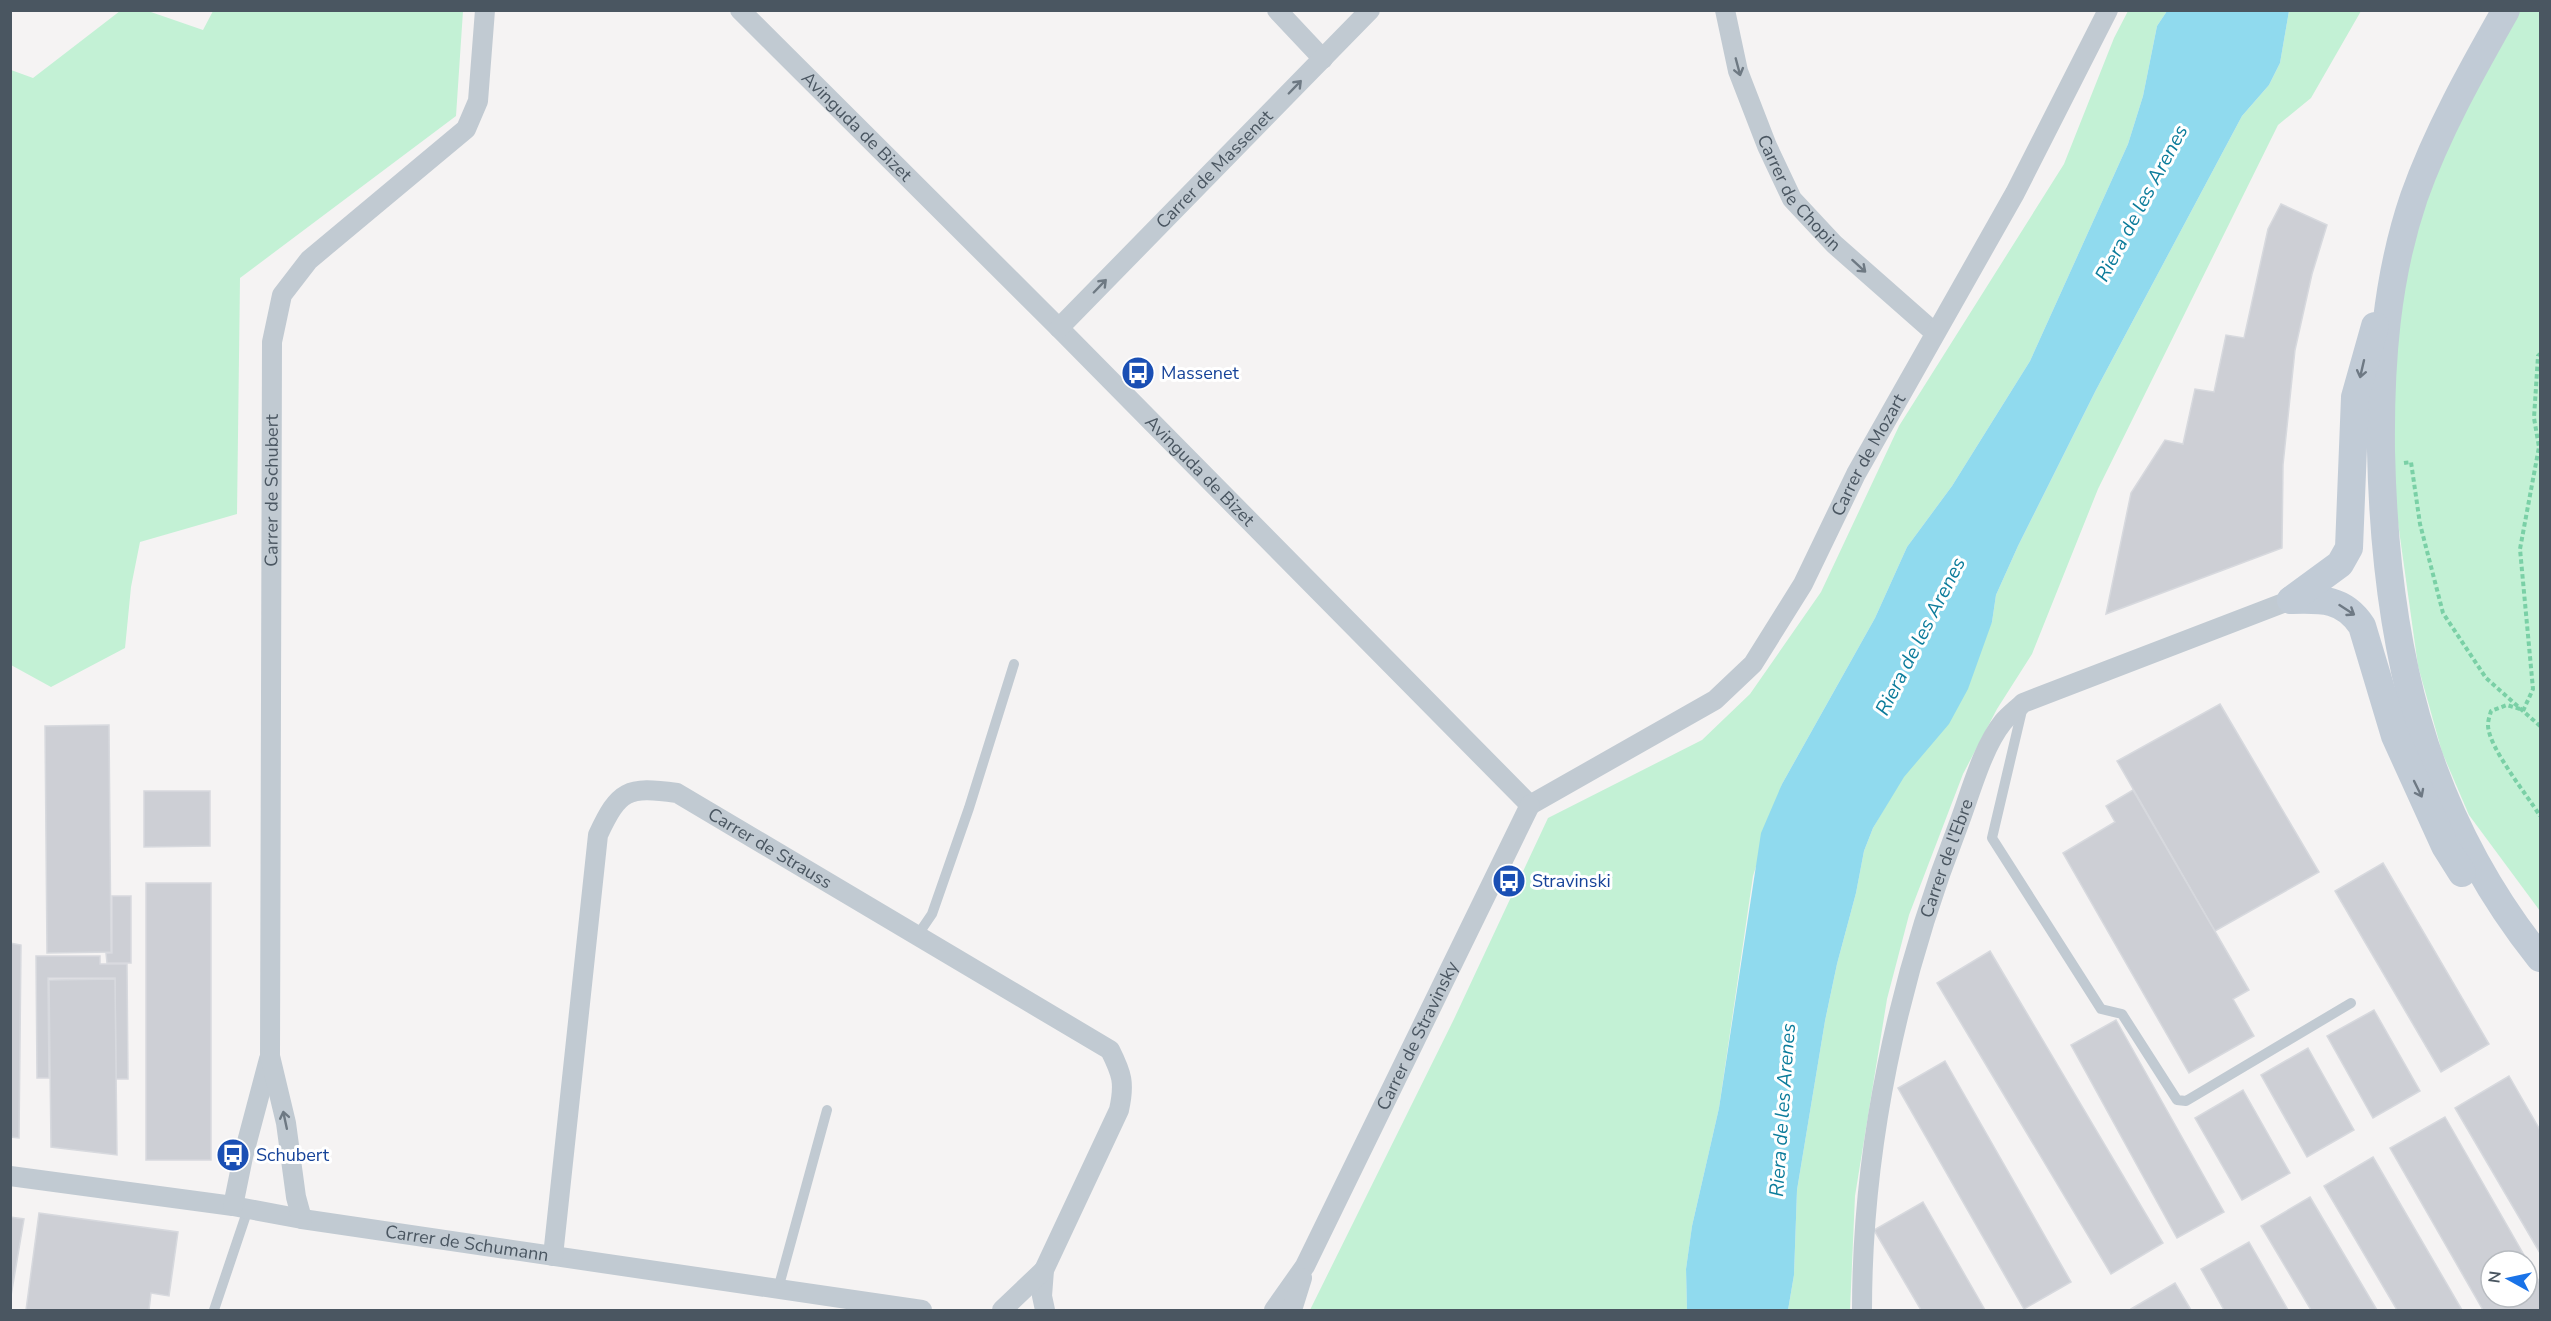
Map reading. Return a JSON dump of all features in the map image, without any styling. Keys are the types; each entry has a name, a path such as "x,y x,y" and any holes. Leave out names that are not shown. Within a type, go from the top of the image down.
{"main road":[{"path":"2291,600 2340,564 2349,548 2355,397 2364,357 2394,274 2414,197 2426,167 2459,98 2506,10"},
{"path":"2394,274 2385,340 2381,405 2382,464 2386,554 2392,612 2401,661 2414,713 2442,790 2465,843 2498,898 2541,960"},
{"path":"2291,600 2315,599 2330,602 2354,613 2362,626 2395,736 2445,846 2475,895 2492,917 2510,938 2541,960"}],"street":[{"name":"Carrer de Schubert","path":"302,1219 286,1123 270,1056 272,342 282,295 309,260 466,129 478,101 485,10"},
{"name":"Avinguda de Bizet","path":"740,10 1059,328 1530,805"},
{"path":"1276,10 1323,59"},
{"name":"Carrer de Massenet","path":"1059,328 1370,10"},
{"name":"Carrer de Chopin","path":"1725,10 1738,71 1767,146 1792,199 1834,244 1935,333"},
{"name":"Carrer de Mozart","path":"1530,805 1715,700 1753,664 1803,584 1856,474 2015,193 2108,10"},
{"name":"Carrer de l'Ebre","path":"1862,1311 1862,1255 1867,1183 1904,989 1933,890 1987,749 2003,723 2023,703 2291,600"},
{"name":"Carrer de Strauss","path":"553,1256 598,835 612,805 628,792 659,790 677,793 1110,1050 1122,1073 1123,1092 1119,1110 1044,1270 1002,1311"},
{"name":"Carrer de Stravinsky","path":"1274,1311 1305,1266 1530,805"},
{"name":"Carrer de Schubert","path":"240,1208 243,1157 270,1056"},
{"name":"Carrer de Schumann","path":"10,1176 240,1208 922,1311"},
{"name":"Carrer de Stravinsky","path":"1292,1311 1305,1266"},
{"name":"Carrer de Strauss","path":"1044,1270 1042,1296 1045,1311"}],"lane":[{"path":"917,936 936,904 1014,664"},
{"path":"2023,703 1992,838 2102,1009 2122,1014 2176,1100 2186,1101 2352,1003"},
{"path":"778,1289 827,1110"},
{"path":"214,1311 240,1208"}],"path":[{"path":"2523,711 2533,689 2520,549 2539,447 2534,418 2538,356 2541,354"},
{"path":"2382,464 2410,462 2420,524 2443,614 2486,678 2541,726"},
{"path":"2523,711 2507,705 2491,711 2488,725 2491,737 2501,756 2541,816"}],"green space":[{"path":"120,11 148,11 203,30 213,11 463,11 456,116 240,278 237,514 140,542 131,587 125,648 51,687 11,665 11,70 33,78"},
{"path":"2128,11 2167,11 2157,26 2143,96 2128,144 2030,361 1952,486 1907,547 1875,618 1782,784 1753,876 1719,1108 1692,1226 1686,1269 1687,1310 1310,1310 1454,1019 1548,818 1702,740 1750,694 1821,592 1899,426 2064,164 2114,38"},
{"path":"2289,11 2361,11 2311,98 2278,125 2098,489 2032,654 1997,709 1963,774 1909,915 1887,999 1855,1196 1850,1310 1788,1310 1794,1275 1797,1190 1825,1021 1864,851 1873,828 1992,622 1996,595 2096,390 2242,116 2269,85 2280,63"},
{"path":"2491,11 2540,11 2540,911 2469,815 2442,752 2418,666 2394,494 2394,368 2404,282 2448,93"}],"water":[{"name":"Riera de les Arenes","path":"2167,11 2289,11 2280,63 2269,85 2242,116 2096,390 2018,546 1996,595 1992,622 1968,689 1949,724 1904,777 1873,828 1864,851 1825,1021 1797,1190 1794,1275 1788,1310 1687,1310 1686,1269 1692,1226 1719,1108 1761,833 1782,784 1875,618 1907,547 1952,486 2030,361 2128,144 2143,96 2157,26"}],"building":[{"path":"2281,204 2327,225 2312,274 2295,350 2283,465 2282,548 2106,614 2131,493 2165,440 2183,444 2195,389 2214,392 2226,335 2244,338 2268,229"},
{"path":"2220,704 2319,872 2215,931 2117,761"},
{"path":"109,725 111,952 47,953 45,726"},
{"path":"2133,790 2249,990 2233,999 2254,1036 2189,1073 2063,853 2115,822 2106,806"},
{"path":"144,791 210,791 210,846 144,847"},
{"path":"2383,863 2489,1044 2441,1072 2335,891"},
{"path":"146,883 211,883 211,1160 146,1160"},
{"path":"112,896 131,896 131,963 107,963 106,953 112,953"},
{"path":"10,943 21,945 19,1138 10,1137"},
{"path":"1990,951 2163,1243 2111,1274 1937,983"},
{"path":"36,956 100,956 100,964 127,964 128,1079 116,1079 115,978 48,978 49,1078 37,1078"},
{"path":"115,979 117,1155 51,1147 49,980"},
{"path":"2374,1010 2420,1091 2373,1118 2327,1036"},
{"path":"2116,1020 2224,1212 2177,1238 2071,1045"},
{"path":"2308,1048 2354,1130 2307,1157 2261,1075"},
{"path":"1945,1061 2071,1282 2024,1309 1898,1088"},
{"path":"2509,1076 2540,1130 2540,1253 2539,1249 2455,1108"},
{"path":"2243,1090 2290,1173 2242,1200 2195,1118"},
{"path":"2445,1117 2521,1249 2479,1249 2479,1303 2390,1148"},
{"path":"2373,1157 2462,1310 2397,1310 2324,1186"},
{"path":"2310,1197 2377,1310 2311,1310 2261,1226"},
{"path":"1923,1202 1985,1310 1921,1310 1874,1230"},
{"path":"39,1213 178,1232 169,1296 151,1293 149,1310 26,1310"},
{"path":"10,1217 24,1219 10,1302"},
{"path":"2249,1242 2288,1310 2224,1310 2201,1269"},
{"path":"2539,1281 2540,1283 2540,1310 2483,1310 2539,1309"},
{"path":"2175,1283 2191,1310 2131,1309"}],"place":[{"name":"Massenet","path":"1138,373"},
{"name":"Stravinski","path":"1509,881"},
{"name":"Schubert","path":"233,1155"}]}
